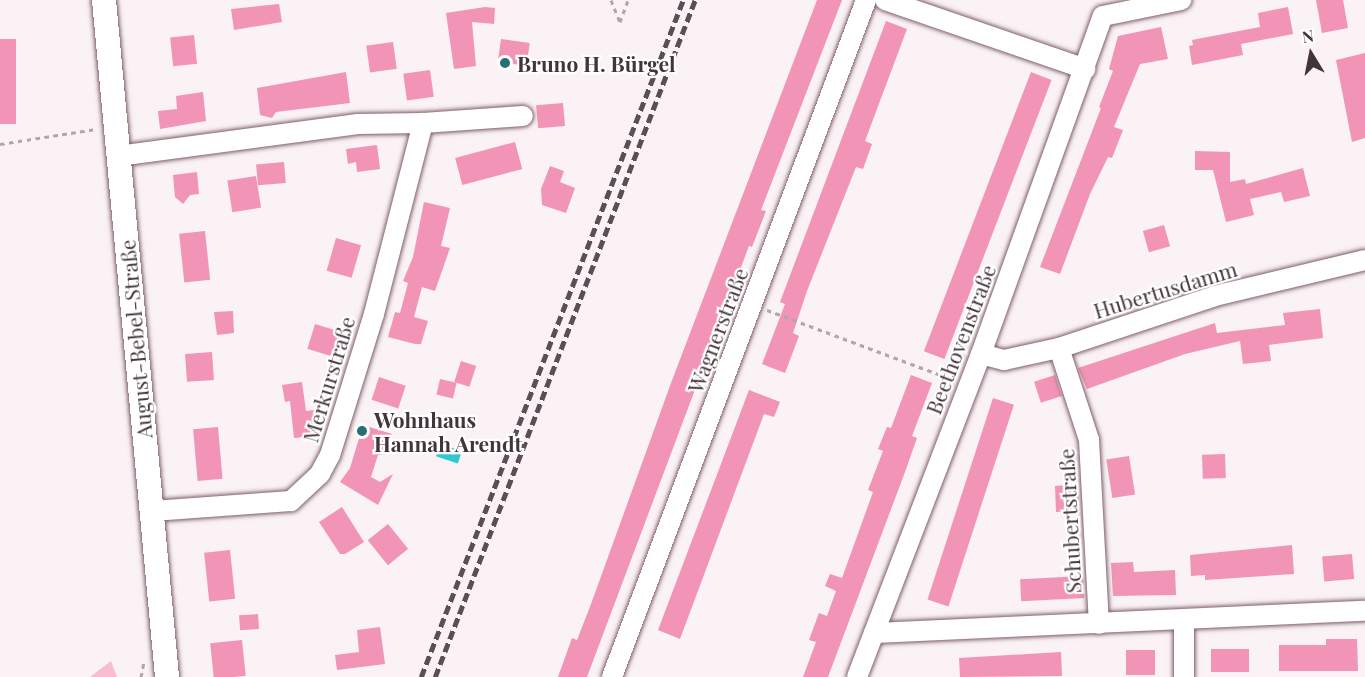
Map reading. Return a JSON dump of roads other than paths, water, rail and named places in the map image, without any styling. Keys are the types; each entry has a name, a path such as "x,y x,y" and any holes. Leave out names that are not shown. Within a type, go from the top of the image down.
{"street":[{"name":"August-Bebel-Straße","path":"104,0 167,677"},
{"name":"Wagnerstraße","path":"612,677 866,0"},
{"path":"885,0 1084,69"},
{"name":"Beethovenstraße","path":"857,677 981,354 1103,16 1181,0"},
{"path":"118,156 358,124 423,123 523,116"},
{"name":"Merkurstraße","path":"152,511 291,501 320,474 334,444 374,314 423,123"},
{"name":"Hubertusdamm","path":"981,354 1004,360 1059,348 1215,296 1365,260"},
{"name":"Schubertstraße","path":"1059,348 1089,440 1099,624"},
{"path":"874,633 1365,611"},
{"path":"1184,620 1184,677"}],"water":[{"path":"440,444 462,451 458,463 436,456"}],"railway":[{"path":"421,677 683,0"},
{"path":"435,677 695,0"}],"place":[{"name":"Bruno H. Bürgel","path":"505,63"},
{"name":"Wohnhaus Hannah Arendt","path":"362,431"}]}
